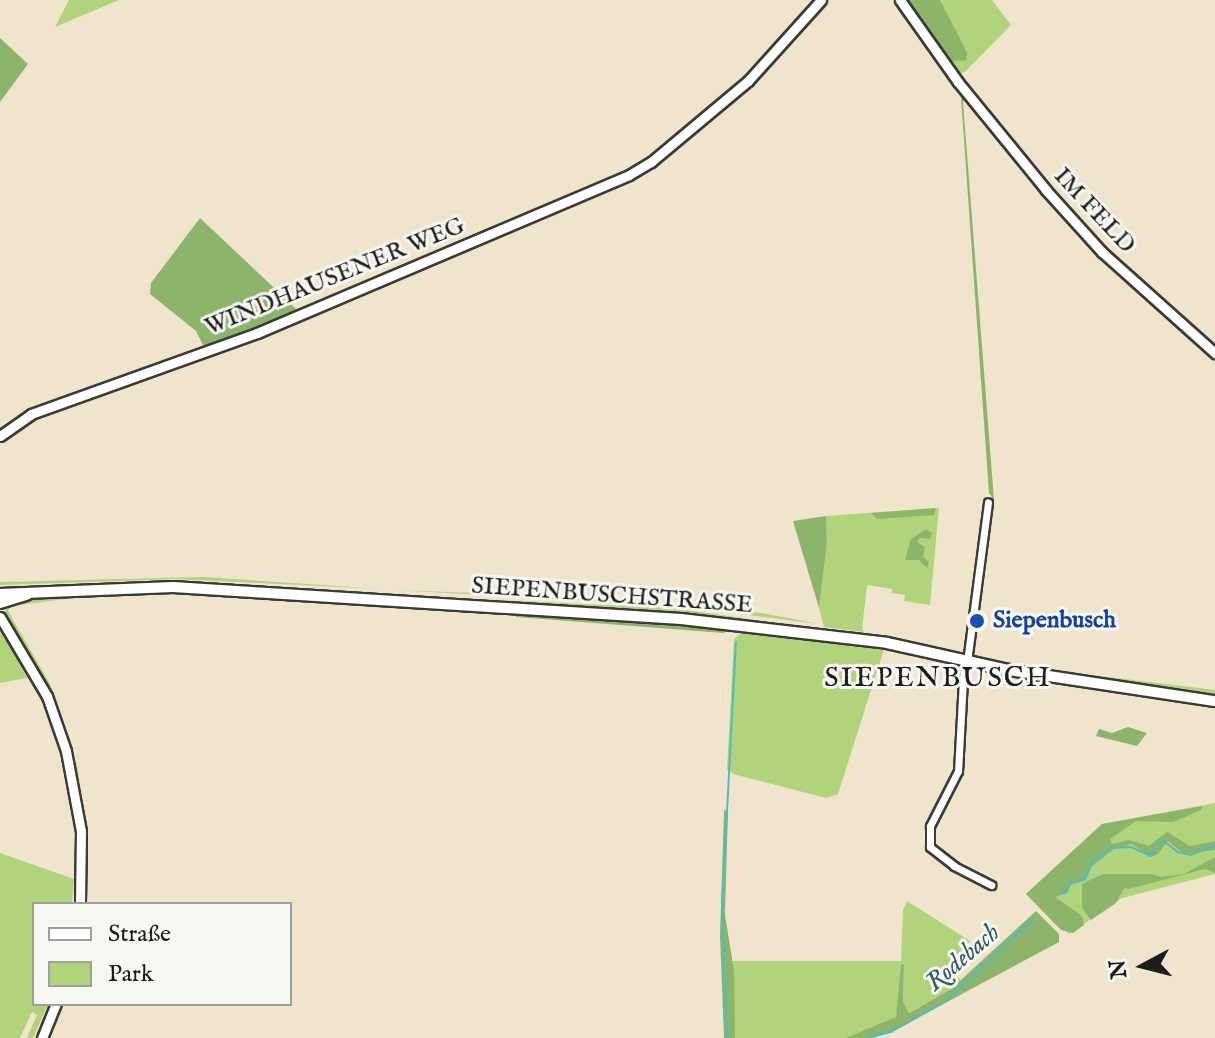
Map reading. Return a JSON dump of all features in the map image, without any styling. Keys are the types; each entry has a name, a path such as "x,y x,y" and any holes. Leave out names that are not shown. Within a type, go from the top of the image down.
{"main road":[{"name":"SIEPENBUSCHSTRASSE","path":"0,594 173,587 681,619 887,643 1114,688 1215,701"},
{"path":"0,603 27,595"}],"street":[{"name":"WINDHAUSENER WEG","path":"0,436 31,414 233,343 597,190 651,162 758,71 821,0"},
{"name":"IM FELD","path":"900,0 958,82 1102,252 1215,353"},
{"path":"988,502 966,661 958,771 930,826 930,847 954,866 991,885"},
{"path":"0,617 47,696 66,751 81,831 80,902"},
{"path":"42,1038 55,1006"}],"green space":[{"path":"69,0 119,0 55,27"},
{"path":"904,0 992,0 1011,25 965,72 958,74"},
{"path":"904,0 940,0 967,53 966,60 947,62"},
{"path":"0,38 28,64 0,102"},
{"path":"961,98 966,99 963,102 994,500 989,493"},
{"path":"200,218 296,309 294,314 205,349 196,331 150,294 151,283"},
{"path":"936,508 934,515 877,519 871,513"},
{"path":"939,508 930,605 904,601 905,595 892,593 892,589 867,585 864,632 824,627 819,608 827,543 826,516"},
{"path":"826,516 827,543 819,608 793,521"},
{"path":"926,529 932,533 930,539 920,538 917,542 925,547 923,557 929,562 927,568 919,560 905,560 911,539"},
{"path":"203,577 383,589 175,579 0,585 0,582"},
{"path":"204,582 379,594 0,590"},
{"path":"392,590 615,598 762,613 819,624 670,605"},
{"path":"168,591 379,603 385,608 179,594 88,596 12,606 8,610 50,684 77,765 87,830 88,876 78,784 64,732 40,671 4,612 15,602 40,597"},
{"path":"391,595 673,608 818,629 691,615"},
{"path":"516,611 729,628 724,633 516,617"},
{"path":"744,630 885,646 838,794 826,798 733,774 727,769 734,639"},
{"path":"0,632 11,648 27,678 0,683"},
{"path":"1092,675 1215,690 1215,694 1181,691"},
{"path":"1128,727 1147,733 1137,746 1096,736 1099,729 1112,733"},
{"path":"1215,803 1215,874 1122,898 1069,934 1026,894 1102,824"},
{"path":"1203,806 1201,810 1173,822 1136,821 1110,839 1112,844 1129,840 1149,846 1167,832 1190,846 1215,841 1215,850 1184,854 1168,841 1158,854 1151,857 1132,844 1114,849 1091,867 1084,881 1071,885 1066,893 1055,897 1082,916 1084,925 1073,933 1061,930 1026,894 1102,824"},
{"path":"724,810 728,811 725,915 734,971 735,1038 724,1038 720,936"},
{"path":"0,853 74,879 72,902 32,902 32,1006 47,1006 33,1038 27,1038 37,1015 32,1012 20,1038 0,1038"},
{"path":"1215,857 1215,873 1205,869 1128,889 1125,887 1116,903 1091,920 1082,908 1082,884 1103,874 1152,874 1160,877 1184,874"},
{"path":"907,901 970,941 950,969 961,980 951,989 908,1013 903,1001 904,965 896,1017 892,1021 846,1038 735,1038 731,961 901,961 903,910"},
{"path":"1036,911 1059,934 1059,942 895,1030 869,1038 846,1038 896,1017 901,965 904,964 903,1001 909,1013 951,989"}],"waterway":[{"path":"727,1038 722,907 736,642"},
{"name":"Rodebach","path":"1060,894 1066,892 1070,883 1085,879 1093,861 1110,848 1131,847 1150,856 1162,840 1178,852 1190,855 1215,846"},
{"name":"Rodebach","path":"868,1038 891,1032 946,1001 1034,918"}],"place":[{"name":"Siepenbusch","path":"977,621"}],"district":[{"name":"SIEPENBUSCH","path":"938,679"}]}
